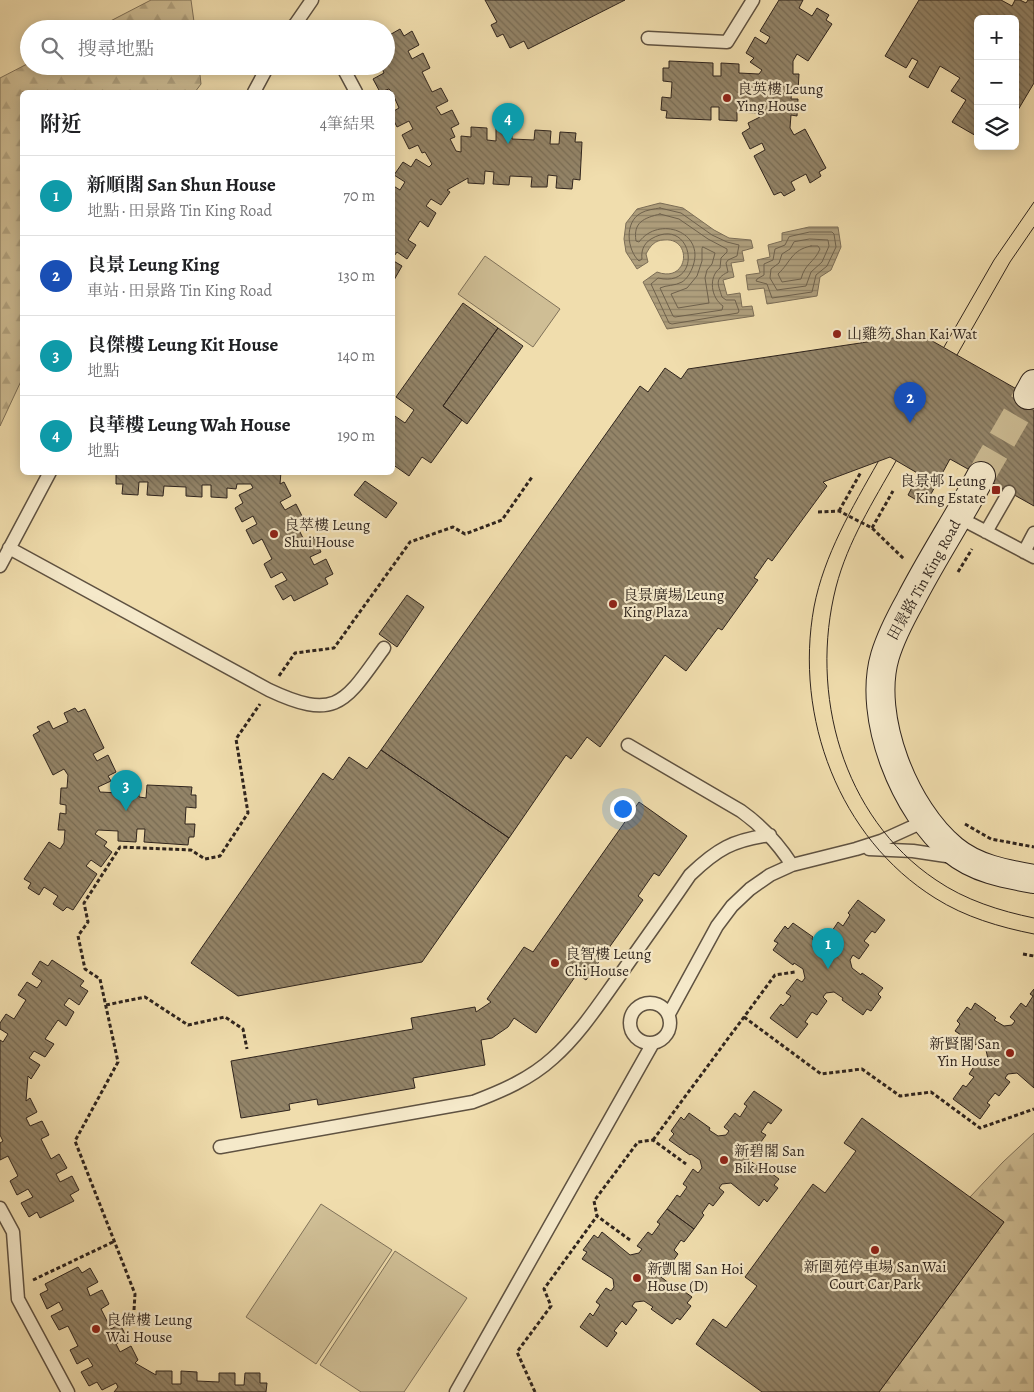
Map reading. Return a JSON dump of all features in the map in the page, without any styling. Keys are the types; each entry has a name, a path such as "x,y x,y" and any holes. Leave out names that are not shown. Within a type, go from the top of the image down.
{"street":[{"name":"田景路 Tin King Road","path":"981,476 922,577 892,634 884,658 881,684 882,713 888,742 909,796 925,821 939,838 954,851 970,861 1003,874 1034,878"}],"lane":[{"path":"298,20 312,0"},
{"path":"648,38 727,42 753,0"},
{"path":"255,90 263,75"},
{"path":"347,75 355,90"},
{"path":"0,566 48,475"},
{"path":"986,532 1009,492"},
{"path":"958,517 1029,554 1034,533"},
{"path":"9,548 269,690 305,704 327,705 346,696 360,682 384,648"},
{"path":"628,745 741,811 770,834 792,865"},
{"path":"669,1014 717,926 732,906 750,889 792,865 881,841 925,821"},
{"path":"220,1147 473,1102 501,1091 528,1076 552,1059 573,1038 598,1007 690,875 707,859 726,846 748,838 770,834"},
{"path":"856,849 914,851 970,861"},
{"path":"646,1003 652,1003 665,1009 669,1014 668,1033 664,1038 652,1043 639,1040 631,1029 630,1023 634,1010 646,1003"},
{"path":"456,1392 652,1043"},
{"path":"0,1208 13,1232 18,1299 68,1392"}],"path":[{"path":"839,511 861,472"},
{"path":"134,1310 135,1294 75,1141 118,1062 100,979 85,969 78,936 88,922 84,904 120,847 191,850 205,859 220,856 248,813 236,739 295,653 334,648 410,542 453,527 465,534 502,520 532,477"},
{"path":"872,528 893,491"},
{"path":"818,512 839,511 872,528 922,577"},
{"path":"957,574 972,550"},
{"path":"957,819 991,838 1034,847"},
{"path":"1023,954 1034,956"},
{"path":"653,1140 775,975 795,972"},
{"path":"106,1005 145,997 188,1025 225,1017 243,1029 248,1049"},
{"path":"744,1017 821,1074 862,1069 900,1096 931,1092 980,1128 1034,1110"},
{"path":"630,1240 597,1216 594,1201 638,1142 653,1140 686,1164"},
{"path":"535,1392 517,1352 551,1306 544,1289 597,1216"},
{"path":"17,1288 115,1241"}],"green space":[{"path":"151,0 191,0 194,20 112,20"},
{"path":"20,68 20,75 200,75 201,84 196,90 20,90 20,383 0,426 0,78"},
{"path":"485,256 560,309 533,347 458,294"},
{"path":"1034,1133 1034,1392 879,1392 1004,1222 970,1197"},
{"path":"321,1204 392,1250 316,1364 246,1317"},
{"path":"395,1251 467,1298 404,1392 361,1392 320,1365"}],"water":[{"path":"660,203 683,208 729,238 751,240 753,248 742,251 744,261 731,263 734,277 723,280 727,295 740,293 742,307 752,306 754,316 667,329 643,282 657,272 668,274 676,272 681,266 683,259 680,245 673,241 655,242 646,254 648,262 637,269 626,252 624,239 626,223 637,209"},
{"path":"809,227 838,227 841,247 831,270 820,277 817,296 767,304 764,288 748,290 746,275 760,273 757,260 770,257 768,245 782,241 782,233"}],"building":[{"path":"485,0 625,0 528,49 524,41 510,48 503,34 497,37 491,25 497,22"},
{"name":"良英樓 Leung Ying House","path":"779,0 803,0 799,8 812,16 817,8 829,15 826,20 832,24 808,61 797,54 793,61 793,74 799,74 798,91 792,90 791,99 798,99 797,116 791,115 790,128 794,135 805,129 826,168 819,172 821,176 810,183 806,174 791,182 795,190 784,196 781,192 774,195 754,156 765,150 762,143 750,149 742,133 750,128 748,123 760,117 758,113 737,112 737,121 719,120 719,107 711,107 711,120 666,118 667,111 661,110 662,97 671,98 672,82 663,81 663,68 669,68 669,61 713,63 713,76 721,76 721,63 739,64 739,73 759,74 762,70 750,62 754,58 746,53 755,37 766,44 770,37 760,31"},
{"path":"919,0 1001,0 1012,6 1015,0 1026,3 1028,0 1034,0 1034,83 1019,108 1019,15 974,15 974,135 952,122 966,100 951,91 960,78 940,66 928,88 909,77 918,61 912,58 906,68 885,56"},
{"path":"400,29 404,36 412,31 419,45 408,51 412,59 423,53 430,68 422,72 432,92 441,88 448,101 436,107 441,115 452,110 459,124 451,128 455,137 450,139 456,151 461,152 461,136 471,137 471,127 487,128 487,140 496,141 496,128 512,129 512,139 534,140 535,130 551,131 550,144 559,144 560,132 576,133 575,142 582,142 580,180 573,179 572,189 556,188 557,176 548,175 547,187 531,187 532,177 510,176 509,185 493,184 494,172 485,171 484,184 468,183 468,178 447,190 450,192 441,205 431,199 426,206 436,213 428,227 420,221 408,240 416,245 407,259 397,252 395,255 395,187 400,190 405,182 395,176 395,174 403,162 411,167 416,159 429,167 432,164 425,152 422,153 418,145 409,149 402,135 413,129 409,121 397,127 395,123 395,110 399,108 395,99 395,90 379,90 373,79 380,75 395,75 395,32"},
{"path":"395,262 402,266 395,278"},
{"path":"463,303 498,328 443,406 462,420 431,463 422,457 409,476 395,466 395,416 405,423 414,410 396,397"},
{"path":"498,328 523,346 467,424 443,406"},
{"name":"良景廣場 Leung King Plaza","path":"920,334 1034,399 1034,506 950,459 925,505 908,495 919,474 890,457 823,482 827,486 772,561 768,558 754,578 758,580 722,630 718,628 686,671 665,655 600,747 587,737 571,759 566,755 509,838 381,750 640,386 648,392 665,368 681,379 688,369"},
{"name":"良萃樓 Leung Shui House","path":"116,475 281,475 280,484 284,482 291,496 280,502 285,510 296,504 303,518 295,522 305,542 314,537 321,552 310,557 314,565 326,559 333,574 325,578 328,584 294,601 291,595 283,600 275,586 287,580 282,572 271,578 264,564 272,559 262,539 253,544 246,530 257,524 253,516 242,522 235,508 243,503 239,495 253,488 251,484 237,484 236,489 227,488 227,498 211,497 211,485 202,485 202,497 186,496 186,487 164,486 163,496 147,495 148,482 139,482 138,495 122,494 123,484 116,484"},
{"path":"365,481 397,503 386,518 354,495"},
{"path":"407,595 424,607 397,647 379,634"},
{"path":"75,708 78,712 85,709 104,748 93,754 97,761 108,755 116,772 108,776 111,781 98,787 100,792 120,793 121,783 139,785 139,797 146,798 147,785 192,787 191,795 196,795 196,808 186,807 185,824 195,824 194,837 189,837 188,845 144,842 145,829 137,829 136,842 118,841 118,831 98,830 95,834 107,842 104,846 112,852 101,867 91,860 86,866 97,874 73,910 67,907 63,911 53,904 58,896 44,887 39,895 28,888 31,883 24,879 49,842 60,849 64,843 65,830 58,830 60,813 66,814 66,805 60,804 61,788 67,788 68,775 64,769 53,775 33,735 40,731 37,727 49,721 53,729 68,722 64,713"},
{"path":"381,750 509,838 422,962 238,996 191,963 323,773 333,780 349,757 367,769"},
{"name":"良智樓 Leung Chi House","path":"639,802 687,836 659,876 654,873 638,896 643,900 586,980 577,974 536,1033 514,1018 508,1027 492,1038 481,1040 485,1065 413,1078 415,1088 318,1105 317,1099 289,1104 290,1110 241,1118 231,1061 413,1029 411,1018 475,1007 476,1012 491,1002 487,999 524,947 533,952"},
{"path":"858,900 885,920 875,933 872,931 864,941 869,945 859,959 853,955 850,960 852,968 883,988 878,994 881,997 871,1011 867,1009 863,1015 834,992 826,993 823,997 827,1001 817,1015 812,1012 805,1022 808,1024 797,1038 770,1018 781,1004 783,1006 791,996 786,993 797,979 802,982 805,978 803,969 794,963 793,965 773,950 778,943 774,941 785,926 788,929 793,923 813,937 812,939 821,946 829,944 832,940 828,937 838,922 843,926 850,915 848,913"},
{"path":"52,960 84,981 80,986 88,991 79,1005 69,998 64,1005 74,1012 66,1026 58,1020 45,1039 54,1044 45,1057 34,1051 29,1058 40,1065 31,1079 28,1076 26,1101 30,1098 37,1112 26,1118 30,1126 42,1121 49,1135 41,1139 51,1159 59,1154 67,1168 56,1174 60,1182 72,1176 79,1190 70,1195 74,1201 40,1218 37,1212 29,1217 21,1203 33,1197 28,1189 17,1195 10,1181 18,1176 8,1156 0,1160 0,1143 3,1141 0,1135 0,1040 3,1042 8,1034 0,1029 0,1023 6,1014 14,1019 26,1000 18,995 27,982 37,988 42,981 32,974 40,961 48,966"},
{"name":"新賢閣 San Yin House","path":"1034,989 1034,1088 1017,1073 1008,1074 1005,1078 1010,1082 999,1096 995,1093 987,1103 990,1105 980,1119 953,1099 963,1085 966,1087 974,1077 969,1074 979,1059 984,1063 988,1059 986,1050 955,1031 960,1024 957,1021 967,1007 971,1010 975,1003 996,1018 994,1020 1004,1026 1012,1025 1015,1021 1010,1017 1021,1003 1026,1007 1033,996 1030,994"},
{"name":"新碧閣 San Bik House","path":"754,1091 782,1110 771,1124 768,1122 761,1132 766,1135 755,1150 750,1146 747,1150 748,1159 757,1166 759,1164 779,1179 774,1185 778,1188 767,1202 764,1199 759,1206 731,1183 722,1184 719,1188 724,1192 713,1206 709,1203 702,1213 704,1215 694,1229 667,1209 677,1195 680,1197 687,1187 683,1184 693,1169 698,1173 702,1168 700,1160 669,1140 674,1134 671,1131 681,1117 684,1120 689,1113 718,1136 726,1135 729,1131 724,1127 735,1113 740,1117 747,1106 744,1104"},
{"name":"新圍苑停車場 San Wai Court Car Park","path":"862,1118 1004,1222 879,1392 762,1392 696,1344 713,1319 726,1328 757,1286 745,1277 813,1184 825,1193 856,1151 844,1143"},
{"name":"新凱閣 San Hoi House (D)","path":"667,1209 694,1229 684,1242 681,1240 674,1250 678,1254 668,1268 663,1264 660,1269 661,1277 692,1297 687,1303 691,1306 680,1320 677,1318 672,1324 651,1309 653,1307 644,1301 635,1302 632,1306 637,1310 626,1325 622,1321 614,1331 617,1333 607,1347 580,1327 590,1313 593,1316 600,1305 596,1302 606,1288 611,1291 614,1287 613,1279 582,1259 587,1252 583,1250 594,1235 598,1238 602,1232 630,1255 639,1253 642,1249 637,1246 648,1232 652,1235 660,1224 657,1222"},
{"name":"良偉樓 Leung Wai House","path":"78,1267 82,1273 90,1268 98,1282 87,1288 90,1296 102,1290 109,1304 101,1309 111,1329 120,1324 127,1338 116,1344 120,1352 131,1346 138,1360 135,1363 156,1375 156,1371 172,1371 172,1384 181,1384 181,1371 197,1372 197,1381 219,1382 219,1373 235,1373 235,1385 244,1385 245,1373 260,1373 260,1383 267,1383 266,1392 114,1392 118,1387 116,1383 102,1390 97,1382 89,1386 81,1372 93,1366 88,1358 77,1364 70,1350 78,1346 68,1326 59,1330 51,1316 63,1310 59,1302 47,1309 40,1294 48,1290 45,1284"}],"tunnel":[{"path":"981,476 1028,395"}],"tram line":[{"path":"944,347 994,260 1034,202"},
{"path":"957,355 1010,262 1034,227"},
{"path":"896,461 854,538 836,587 829,627 827,669 831,710 841,750 856,788 877,823 904,854 936,880 971,899 1008,912 1034,918"},
{"path":"878,462 849,514 832,550 814,607 810,649 811,690 818,732 831,771 849,809 873,843 901,873 935,898 958,911 995,925 1034,934"}],"place":[{"name":"良英樓 Leung Ying House","path":"727,98"},
{"name":"良華樓 Leung Wah House","path":"508,144"},
{"name":"山雞笏 Shan Kai Wat","path":"837,334"},
{"name":"良景 Leung King","path":"910,423"},
{"name":"良景邨 Leung King Estate","path":"996,490"},
{"name":"良萃樓 Leung Shui House","path":"274,534"},
{"name":"良景廣場 Leung King Plaza","path":"613,604"},
{"name":"良傑樓 Leung Kit House","path":"126,811"},
{"name":"良智樓 Leung Chi House","path":"555,963"},
{"name":"新順閣 San Shun House","path":"828,969"},
{"name":"新賢閣 San Yin House","path":"1010,1053"},
{"name":"新碧閣 San Bik House","path":"724,1160"},
{"name":"新圍苑停車場 San Wai Court Car Park","path":"875,1250"},
{"name":"新凱閣 San Hoi House (D)","path":"637,1278"},
{"name":"良偉樓 Leung Wai House","path":"96,1329"}]}
